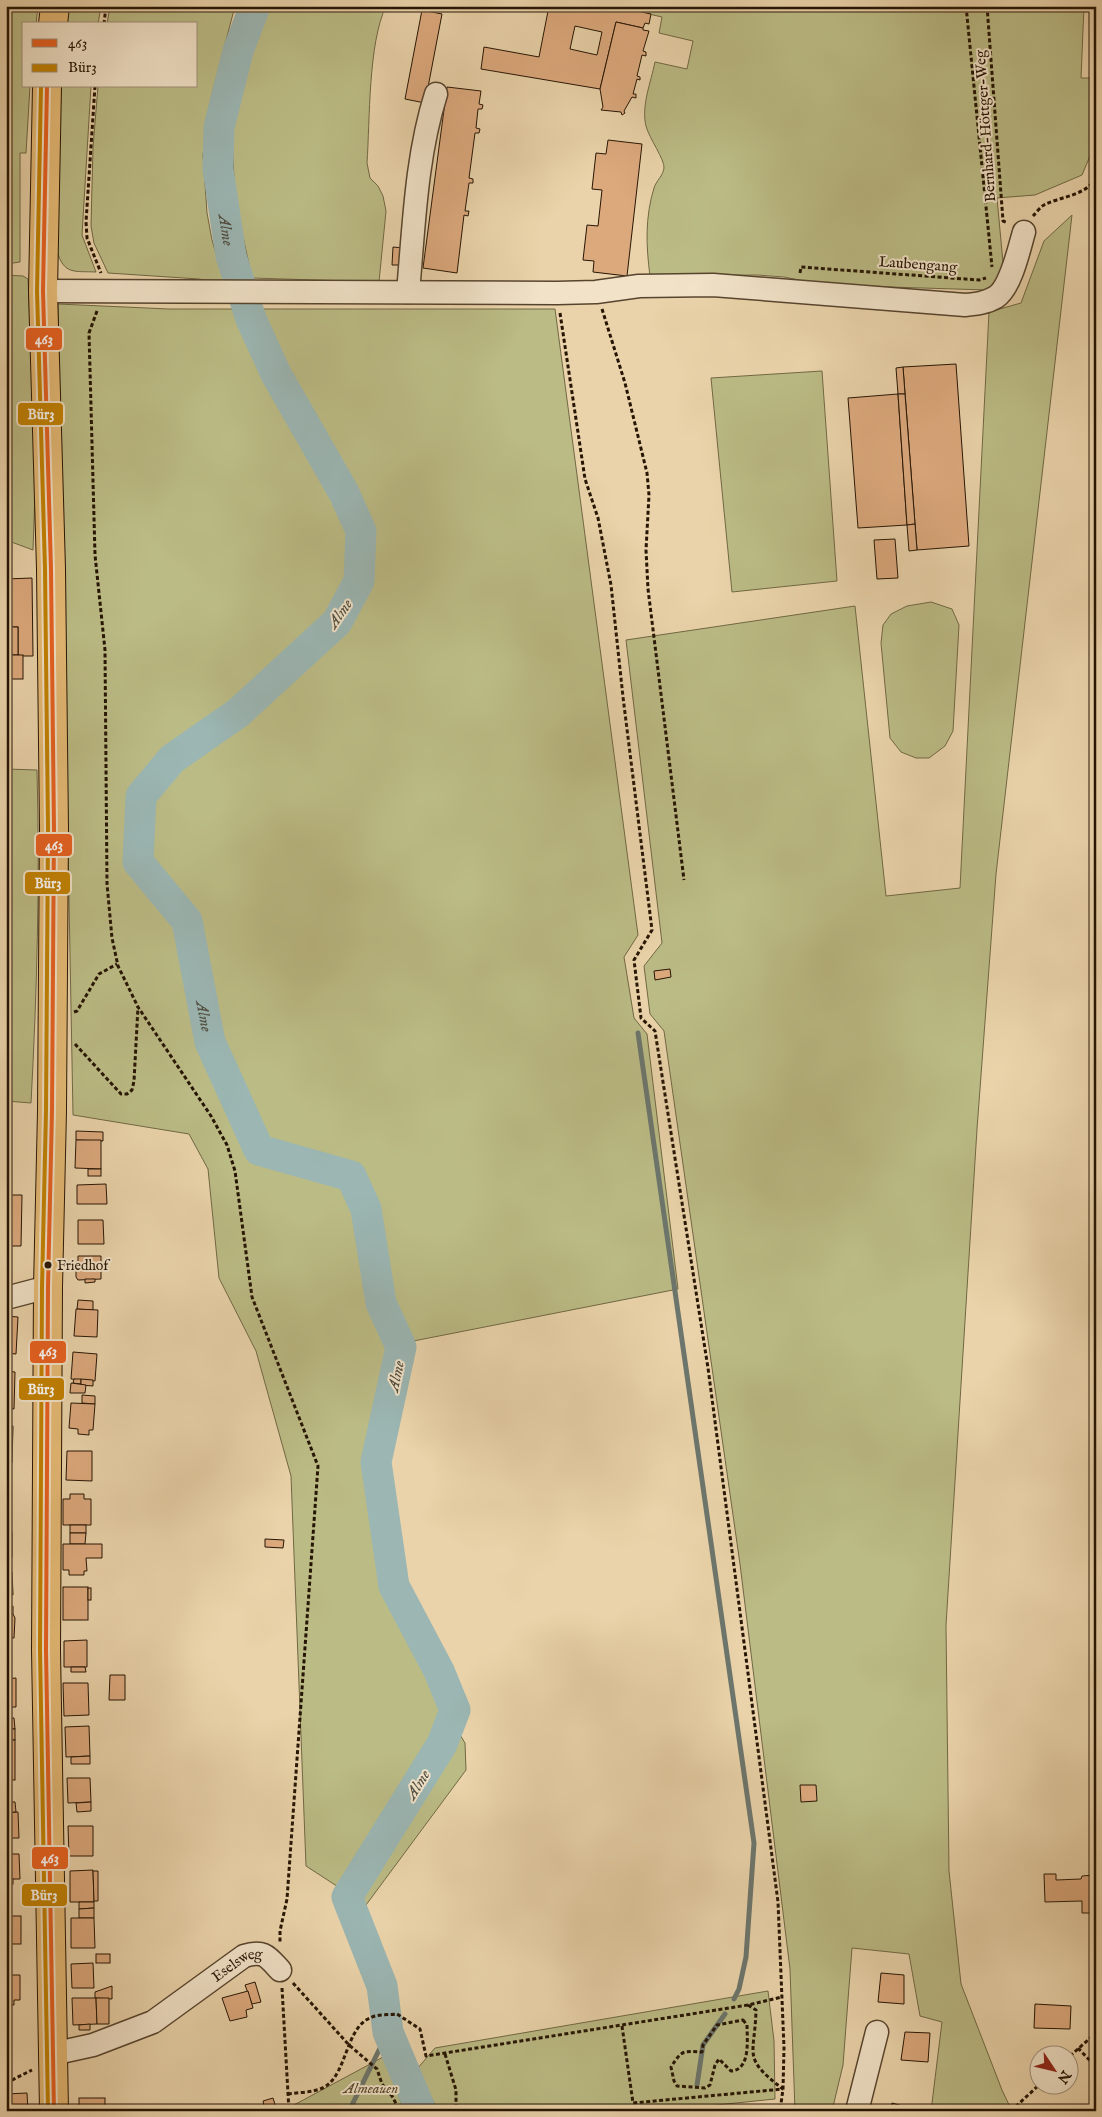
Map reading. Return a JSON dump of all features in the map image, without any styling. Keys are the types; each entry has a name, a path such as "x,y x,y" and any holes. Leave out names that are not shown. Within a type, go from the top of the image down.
{"main road":[{"path":"53,22 55,6"},
{"path":"47,88 43,291 51,568 54,829 53,1043 48,1287 46,1650 54,2111"}],"street":[{"path":"408,292 420,168 427,125 436,94"},
{"path":"43,291 557,293 596,292 639,286 713,285 965,305 982,303 997,296 1009,278 1024,232"},
{"path":"6,1298 48,1287"},
{"name":"Eselsweg","path":"52,2054 93,2045 153,2022 244,1956 254,1953 266,1955 280,1970"},
{"path":"857,2111 877,2032"}],"path":[{"path":"104,22 106,6"},
{"name":"Laubengang","path":"796,291 801,267 979,280 991,274 966,6"},
{"name":"Bernhard-Höttger-Weg","path":"987,6 1003,221 1024,232"},
{"path":"95,88 86,222 87,238 103,291 89,333 94,554 105,650 107,884 112,938 118,966 138,1007 212,1116 227,1145 235,1172 252,1297 318,1466 287,1899 280,1931 280,1970 289,2111"},
{"path":"1024,232 1032,217 1043,206 1077,194 1093,182 1096,177"},
{"path":"596,292 625,383 647,473 650,495 646,550 648,589 684,880"},
{"path":"557,293 585,479 598,518 611,585 652,930 634,960 641,1018 656,1031 708,1368 777,1892 782,1997 783,2089 780,2111"},
{"path":"77,1011 99,974 118,964"},
{"path":"53,1043 74,1043 120,1094 128,1094 132,1090 134,1081 138,1007"},
{"name":"Eselsweg","path":"280,1970 314,2004 349,2045 377,2069 382,2084 392,2096 400,2111"},
{"path":"288,2094 316,2090 327,2085 336,2076 349,2045 361,2024 370,2017 397,2014 420,2028 426,2056 622,2026 748,2005 782,1997"},
{"path":"748,2005 756,2010 753,2039 754,2061 763,2074 783,2089"},
{"path":"737,2021 746,2022 747,2039 747,2056 735,2071 731,2071 721,2059 716,2060 712,2082 705,2088 684,2088 674,2082 670,2066 683,2051 702,2052 703,2045 716,2025 737,2021"},
{"path":"622,2026 633,2103 783,2089"},
{"path":"1080,2046 1096,2033"},
{"path":"747,2039 753,2039"},
{"path":"1080,2050 1096,2067"},
{"path":"445,2054 456,2090 456,2111"},
{"path":"1011,2111 1030,2093"}],"green space":[{"path":"6,6 38,6 36,22 22,22 22,88 30,88 26,153 20,153 20,262 6,264"},
{"path":"69,6 101,6 98,22 66,22"},
{"path":"110,6 235,6 212,94 203,155 207,213 212,240 225,284 199,279 108,273 94,243 91,226 93,147 98,88 198,88 198,22 107,22"},
{"path":"261,6 386,6 380,22 373,61 367,163 370,178 378,186 383,196 386,211 379,282 252,278 235,200 231,113 239,75"},
{"path":"614,6 1084,6 1081,78 1096,78 1096,142 1082,175 1035,195 997,198 1004,273 988,290 824,285 784,277 757,275 650,276 647,243 649,210 654,188 662,174 664,164 646,126 647,94 655,62 687,69 693,41 659,33 662,17"},
{"path":"60,88 91,88 82,235 96,272 76,271 67,268 57,251"},
{"path":"1072,215 996,874 977,1129 946,1625 949,1871 961,1984 1012,2111 931,2111 942,2022 920,2016 909,1954 852,1948 843,2065 832,2111 795,2111 790,1969 740,1564 664,1031 650,1014 644,966 662,943 626,640 855,606 886,896 960,888 989,312 1021,303 1044,241"},
{"path":"6,275 23,276 28,279 36,465 33,550 6,540"},
{"path":"58,304 169,309 555,309 638,935 624,957 634,1018 647,1034 678,1289 388,1346 368,1459 386,1589 440,1702 465,1743 466,1770 366,1905 306,1866 291,1476 256,1351 219,1278 208,1169 189,1134 73,1115"},
{"path":"822,371 837,581 732,592 711,378"},
{"path":"931,602 952,609 959,625 953,731 945,746 929,758 916,758 901,752 890,738 881,643 883,625 891,614 907,606"},
{"path":"6,769 37,770 37,936 31,1103 6,1101"},
{"path":"768,1991 774,2041 775,2099 658,2111 438,2111 417,2069 435,2048"},
{"name":"Almeauen","path":"385,2056 404,2111 294,2111 294,2105"}],"building":[{"path":"549,6 614,6 651,14 649,24 645,23 643,28 616,22 600,89 481,69 484,47 539,57","holes":["575,26 602,32 597,55 570,49"]},
{"path":"422,10 442,14 425,103 405,99"},
{"path":"616,22 649,31 643,51 646,52 646,56 642,55 637,76 640,77 640,80 637,79 633,94 636,94 636,98 632,97 624,111 625,113 622,115 621,112 601,110 603,107 600,89"},
{"path":"447,87 481,91 479,104 483,105 482,109 478,109 476,128 480,129 479,133 475,133 469,178 473,179 473,183 469,183 465,211 469,211 468,216 464,215 457,273 423,268"},
{"path":"608,140 642,144 627,276 593,272 594,261 583,260 587,225 598,226 602,190 592,189 596,153 606,154"},
{"path":"393,247 403,248 402,265 392,265"},
{"path":"956,364 969,546 917,550 903,367"},
{"path":"903,367 905,394 898,394 896,368"},
{"path":"898,394 907,525 858,528 848,398"},
{"path":"898,394 905,394 915,524 907,525"},
{"path":"915,524 917,550 909,551 907,525"},
{"path":"895,539 898,578 877,579 874,540"},
{"path":"32,578 33,656 23,656 18,655 18,627 6,627 6,579"},
{"path":"6,627 18,627 18,655 6,655"},
{"path":"6,655 23,655 23,679 6,679"},
{"path":"670,969 671,977 655,980 654,971"},
{"path":"76,1131 103,1132 103,1141 76,1140"},
{"path":"76,1140 101,1140 101,1169 75,1168"},
{"path":"88,1169 101,1169 101,1176 88,1176"},
{"path":"106,1184 107,1204 77,1204 77,1185"},
{"path":"6,1185 7,1195 22,1195 21,1246 6,1246"},
{"path":"78,1220 103,1220 104,1244 78,1244"},
{"path":"78,1256 101,1256 101,1279 78,1280 76,1271 78,1270"},
{"path":"85,1279 95,1279 95,1282 85,1283"},
{"path":"78,1300 93,1301 93,1310 77,1309"},
{"path":"76,1309 98,1310 97,1337 74,1336"},
{"path":"6,1316 18,1317 16,1354 6,1353"},
{"path":"73,1352 97,1354 95,1381 71,1379"},
{"path":"6,1371 15,1372 14,1409 6,1408"},
{"path":"74,1379 81,1379 81,1384 73,1383"},
{"path":"81,1379 93,1380 93,1386 81,1385"},
{"path":"71,1383 86,1385 85,1393 70,1393"},
{"path":"82,1395 95,1396 95,1404 82,1403"},
{"path":"71,1403 95,1404 93,1430 89,1430 89,1435 78,1434 78,1429 69,1428"},
{"path":"6,1425 13,1426 12,1463 6,1462"},
{"path":"67,1451 92,1451 92,1481 66,1480"},
{"path":"6,1471 10,1471 11,1490 6,1490"},
{"path":"6,1490 11,1490 11,1515 6,1515"},
{"path":"70,1494 84,1494 84,1499 91,1499 91,1525 63,1525 63,1499 70,1499"},
{"path":"70,1525 86,1525 86,1533 70,1533"},
{"path":"6,1533 12,1533 12,1557 6,1557"},
{"path":"70,1533 86,1533 85,1544 70,1544"},
{"path":"265,1539 284,1540 283,1548 265,1547"},
{"path":"63,1544 102,1544 102,1558 86,1558 87,1571 84,1571 84,1575 69,1575 69,1570 63,1570"},
{"path":"6,1572 12,1572 13,1595 6,1595"},
{"path":"63,1587 88,1587 88,1620 63,1620"},
{"path":"88,1588 91,1588 91,1600 88,1600"},
{"path":"13,1606 13,1614 6,1614 6,1607"},
{"path":"6,1614 13,1614 15,1618 14,1638 6,1638"},
{"path":"87,1640 87,1667 64,1667 64,1641"},
{"path":"71,1667 85,1667 86,1672 71,1672"},
{"path":"110,1675 125,1675 125,1700 109,1700"},
{"path":"16,1678 16,1707 6,1707 6,1679"},
{"path":"63,1683 88,1683 89,1715 64,1716"},
{"path":"6,1718 14,1718 15,1729 6,1729"},
{"path":"89,1726 90,1756 66,1757 65,1727"},
{"path":"6,1729 15,1729 15,1740 6,1740"},
{"path":"6,1740 15,1740 15,1780 6,1780"},
{"path":"90,1756 90,1764 71,1764 71,1757"},
{"path":"67,1778 90,1778 91,1802 68,1803"},
{"path":"800,1785 816,1785 817,1801 801,1802"},
{"path":"6,1802 15,1802 16,1812 6,1813"},
{"path":"91,1802 91,1811 77,1812 76,1803"},
{"path":"18,1812 19,1838 6,1838 6,1813"},
{"path":"68,1826 93,1826 93,1856 69,1856"},
{"path":"6,1854 19,1854 20,1879 6,1879"},
{"path":"93,1870 94,1902 70,1902 70,1871"},
{"path":"1096,1870 1096,1917 1094,1917 1094,1871"},
{"path":"93,1871 98,1871 98,1901 94,1901"},
{"path":"1044,1874 1056,1874 1056,1880 1081,1879 1082,1876 1094,1875 1094,1913 1082,1913 1082,1901 1045,1902"},
{"path":"6,1879 13,1879 13,1884 6,1884"},
{"path":"79,1902 94,1902 94,1908 79,1909"},
{"path":"94,1908 94,1918 79,1918 79,1909"},
{"path":"6,1916 21,1916 21,1944 6,1944"},
{"path":"71,1918 94,1918 95,1948 71,1948"},
{"path":"6,1944 9,1944 9,1963 6,1963"},
{"path":"96,1954 110,1954 110,1963 96,1963"},
{"path":"93,1963 94,1988 72,1988 71,1964"},
{"path":"881,1973 904,1975 904,2004 878,2002"},
{"path":"6,1975 20,1975 20,2000 14,2000 14,2005 6,2005"},
{"path":"255,1982 261,2002 252,2004 245,1985"},
{"path":"112,1986 112,1999 95,1998 95,1992"},
{"path":"248,1991 253,2008 246,2010 247,2017 230,2021 222,1998"},
{"path":"72,1998 96,1998 97,2024 73,2025"},
{"path":"96,1998 109,1998 109,2024 97,2024"},
{"path":"1035,2004 1071,2006 1070,2029 1034,2028"},
{"path":"90,2024 90,2030 79,2030 79,2025"},
{"path":"905,2032 930,2033 928,2062 901,2060"},
{"path":"7,2035 8,2055 6,2055"},
{"path":"27,2093 28,2111 6,2111 6,2094"},
{"path":"79,2098 105,2098 105,2111 79,2111"},
{"path":"273,2098 277,2111 265,2111 263,2101"},
{"path":"892,2103 910,2108 910,2111 891,2111"}],"waterway":[{"name":"Alme","path":"255,6 238,51 219,127 218,169 231,256 251,319 276,374 344,493 361,531 359,581 337,622 238,713 172,759 141,796 138,862 187,921 210,1042 259,1150 351,1176 366,1209 381,1303 401,1347 376,1462 394,1586 439,1671 455,1710 442,1744 347,1897 382,1986 388,2032 421,2111"},
{"path":"638,1033 754,1843 746,1957 739,1989 734,1999"},
{"path":"697,2085 703,2045 725,2014"},
{"name":"Alme","path":"349,2111 388,2032"},
{"path":"694,2111 695,2107"}],"transit line":[{"name":"Bür3","path":"41,88 37,291 45,569 48,829 46,1111 42,1287 40,1650 48,2111"},
{"name":"463","path":"47,88 43,291 51,569 54,829 52,1111 48,1287 46,1650 54,2111"}],"place":[{"name":"Friedhof","path":"48,1265"}]}
